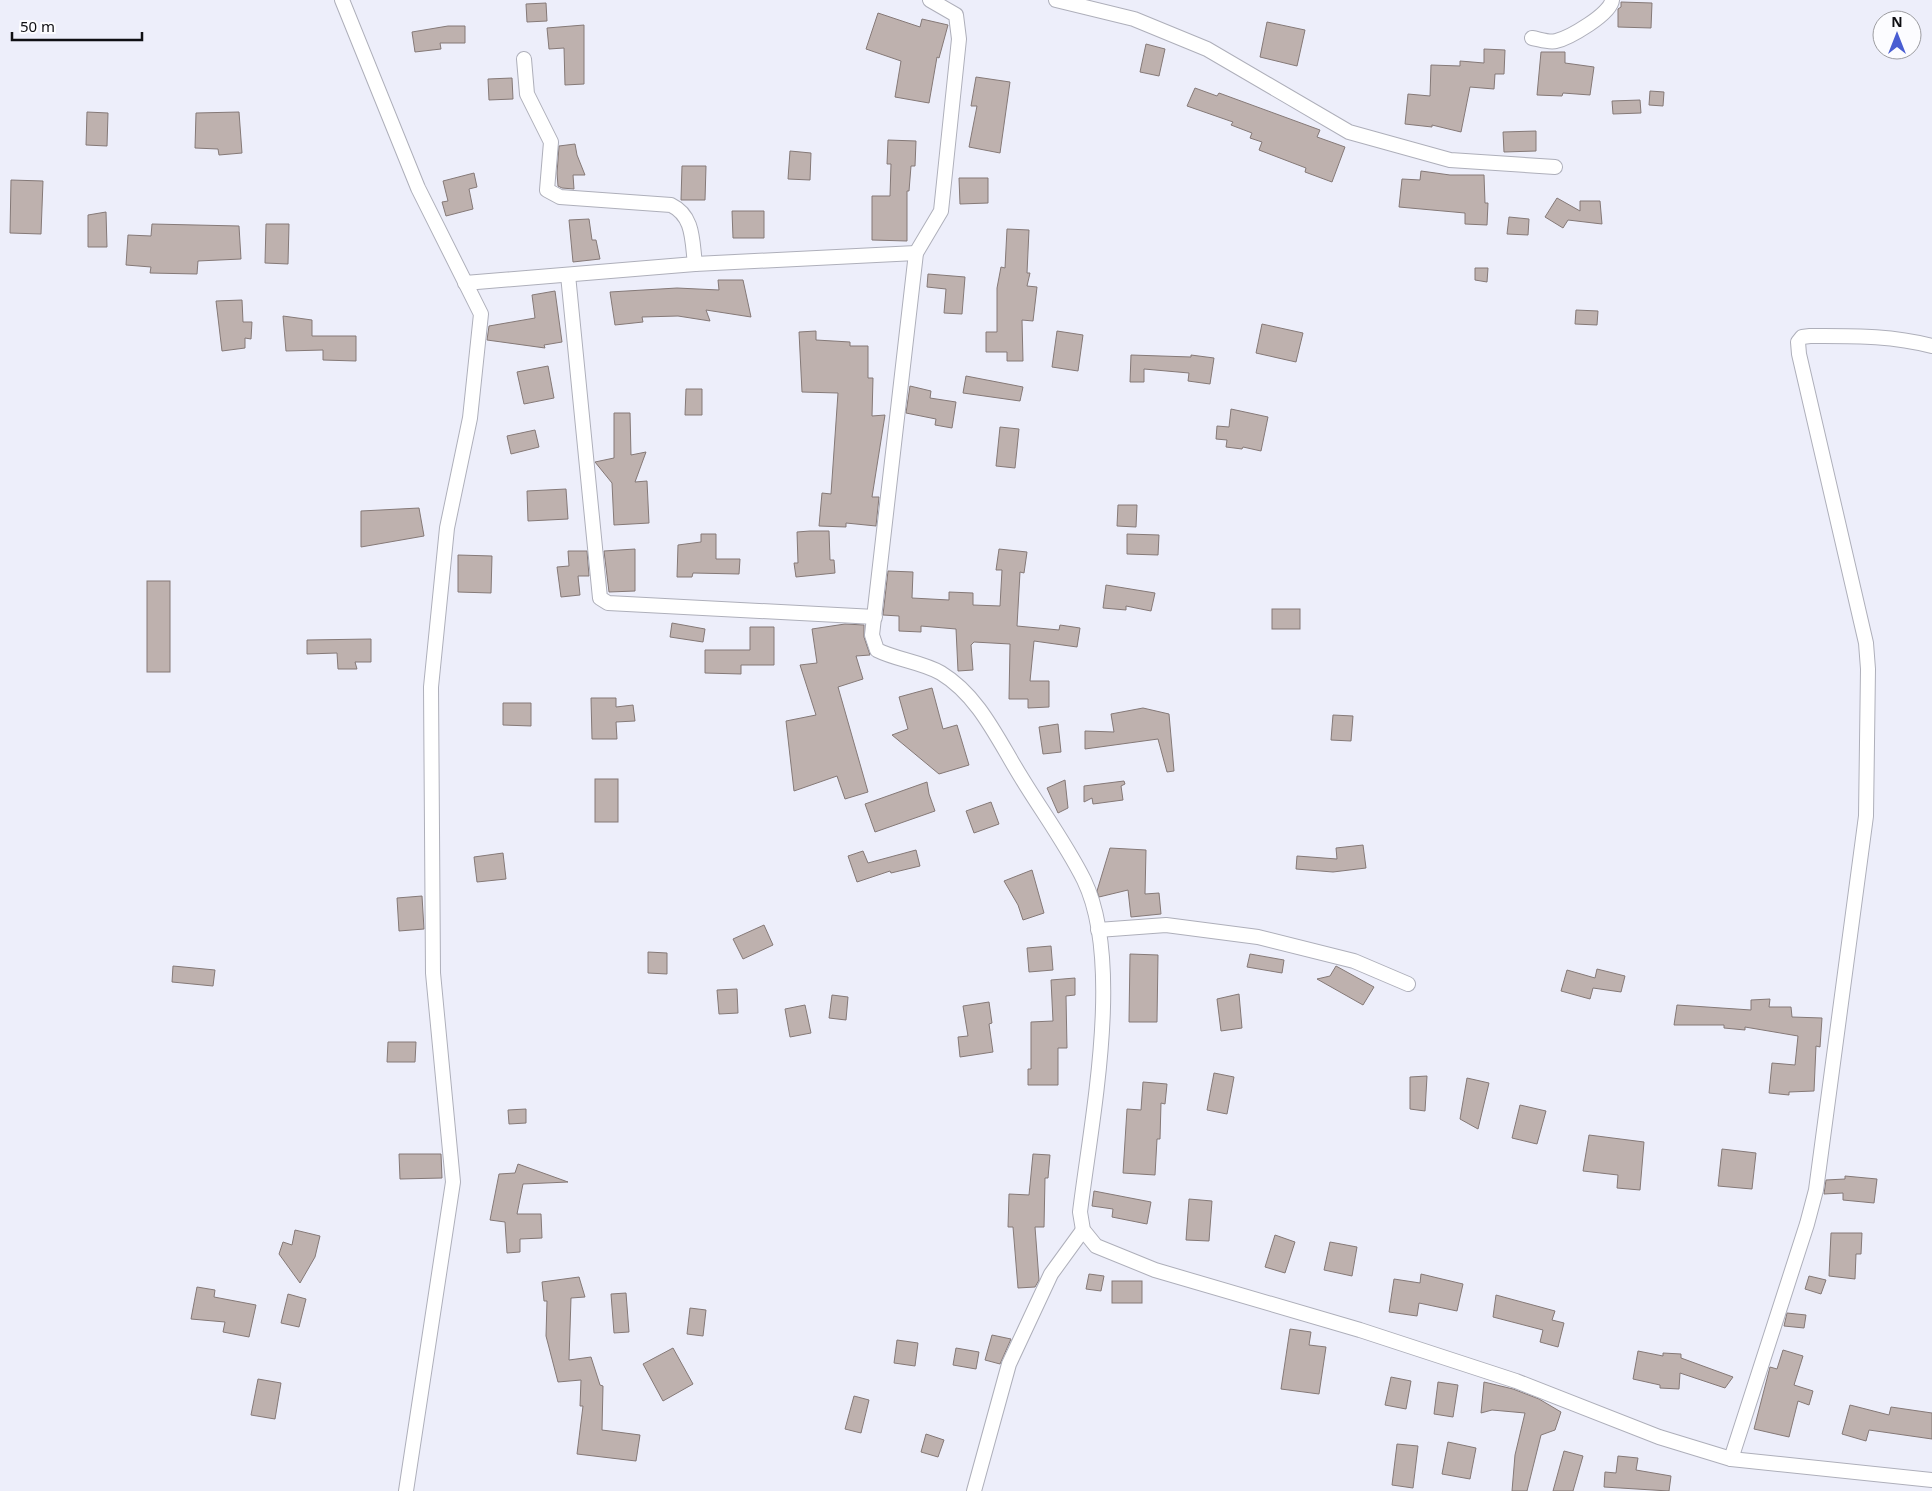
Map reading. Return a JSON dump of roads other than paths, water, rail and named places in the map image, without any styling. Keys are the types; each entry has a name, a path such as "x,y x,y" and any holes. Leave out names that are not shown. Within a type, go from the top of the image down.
{"street":[{"path":"342,0 418,188 481,314 470,418 447,528 431,687 433,973 453,1182 406,1491"},
{"path":"1056,0 1134,19 1207,49 1349,132 1450,160 1555,167"},
{"path":"1532,38 1555,42 1605,13 1612,0"},
{"path":"938,2 956,15 959,39 941,211 916,253 872,635 877,650 889,656 940,673 975,701 1084,880 1098,930 1104,966 1100,1042 1080,1212 1082,1230 1096,1246 1155,1270 1360,1330 1434,1354 1516,1381 1659,1437 1731,1459 1932,1480"},
{"path":"524,59 527,94 551,142 547,190 560,197 671,204 685,214 689,222 694,264"},
{"path":"465,283 694,264 916,253"},
{"path":"568,275 600,598 608,603 875,617"},
{"path":"1731,1459 1807,1224 1816,1190 1866,816 1868,669 1866,643 1799,354 1798,342 1802,337 1810,336 1881,336 1932,346"},
{"path":"1098,930 1166,925 1258,937 1354,961 1408,984"},
{"path":"974,1491 1008,1364 1051,1274 1082,1230"}]}
